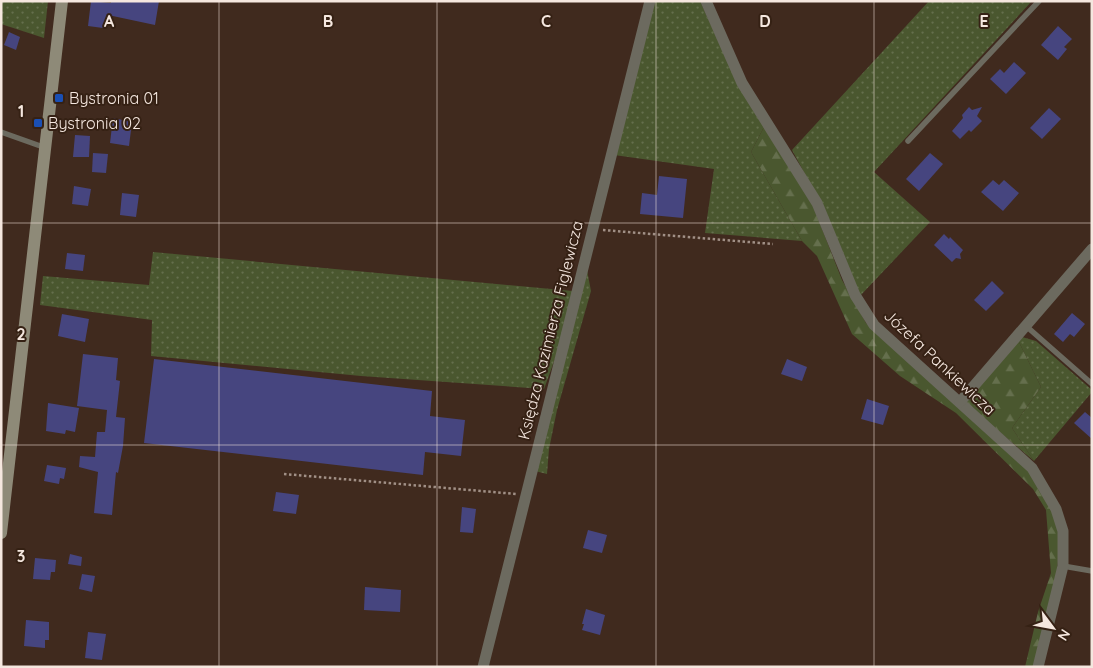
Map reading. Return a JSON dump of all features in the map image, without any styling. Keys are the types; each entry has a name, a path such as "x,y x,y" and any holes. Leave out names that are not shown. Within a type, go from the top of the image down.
{"street":[{"path":"1,532 62,1"},
{"name":"Księdza Kazimierza Figlewicza","path":"483,667 650,1"},
{"name":"Józefa Pankiewicza","path":"706,1 742,83 817,203 855,295 874,325 1032,468 1056,509 1063,531 1063,566 1038,667"},
{"path":"960,402 1092,249"}],"lane":[{"path":"908,141 1039,1"},
{"path":"1,132 46,148"},
{"path":"1025,326 1092,384"},
{"path":"1063,566 1092,571"}],"path":[{"path":"592,229 773,244"},
{"path":"284,474 525,495"}],"green space":[{"path":"1,1 48,1 44,38 1,24"},
{"path":"653,1 700,1 728,62 765,125 751,152 802,241 705,233 714,169 614,155"},
{"path":"929,1 1032,1 874,172 930,222 860,296 820,202 792,150"},
{"path":"765,125 813,206 842,280 866,323 1029,470 1053,511 1060,536 1057,573 1036,667 1025,667 1038,612 1051,573 1046,510 1033,489 956,413 900,376 852,334 817,256 802,241 751,152"},
{"path":"153,252 573,291 556,356 544,389 361,376 151,356 152,320 40,305 43,276 149,285"},
{"path":"586,265 591,291 557,410 549,449 547,474 535,471"},
{"path":"1022,337 1036,341 1092,390 1034,461 1012,428 1041,387 1018,340"},
{"path":"1018,340 1041,387 1012,428 1034,461 964,402"}],"building":[{"path":"91,1 111,3 111,1 159,1 155,25 108,15 106,25 103,25 103,28 88,26"},
{"path":"1058,26 1072,39 1064,47 1067,49 1058,60 1041,45"},
{"path":"9,32 20,37 16,50 4,45"},
{"path":"1014,62 1026,73 1006,94 990,79 1000,69 1004,73"},
{"path":"969,107 972,110 982,107 977,116 982,121 971,132 969,130 960,139 952,131"},
{"path":"1049,108 1061,119 1042,139 1030,128"},
{"path":"113,118 132,122 129,146 110,143"},
{"path":"75,135 90,136 89,157 73,157"},
{"path":"93,153 108,154 106,173 92,172"},
{"path":"930,153 943,164 919,191 906,179"},
{"path":"659,176 687,179 683,218 640,214 642,193 657,195"},
{"path":"993,180 999,185 1004,180 1019,193 1003,211 981,192"},
{"path":"74,186 91,189 88,206 72,204"},
{"path":"122,193 139,195 136,217 120,215"},
{"path":"944,234 949,239 950,237 963,250 960,254 961,259 956,258 952,262 934,245"},
{"path":"67,253 85,255 83,271 65,269"},
{"path":"992,281 1004,293 986,311 974,300"},
{"path":"1072,313 1085,324 1074,337 1070,334 1063,342 1054,334"},
{"path":"62,314 89,319 85,342 58,336"},
{"path":"83,354 118,358 116,380 120,381 116,417 125,418 123,446 118,473 116,472 112,515 94,513 98,472 79,467 80,456 95,457 97,432 105,432 107,410 77,406"},
{"path":"154,359 432,391 430,416 465,420 461,456 425,452 423,475 144,443"},
{"path":"787,359 807,367 802,381 781,374"},
{"path":"867,399 889,406 883,425 861,419"},
{"path":"48,403 79,408 75,432 66,430 65,434 46,431"},
{"path":"1085,412 1092,418 1092,439 1074,423"},
{"path":"47,465 66,468 64,479 60,478 59,484 44,481"},
{"path":"276,492 299,495 296,514 273,511"},
{"path":"462,507 476,509 473,533 460,532"},
{"path":"588,530 607,535 602,553 583,548"},
{"path":"70,554 82,557 81,566 68,564"},
{"path":"35,558 56,560 55,572 51,572 50,580 33,579"},
{"path":"82,574 95,576 92,592 79,589"},
{"path":"365,587 401,590 400,612 364,610"},
{"path":"586,609 605,615 600,635 582,630"},
{"path":"26,620 49,622 49,640 45,640 45,648 24,646"},
{"path":"88,632 106,634 102,660 85,658"}],"place":[{"name":"Bystronia 01","path":"59,98"},
{"name":"Bystronia 02","path":"38,123"}]}
